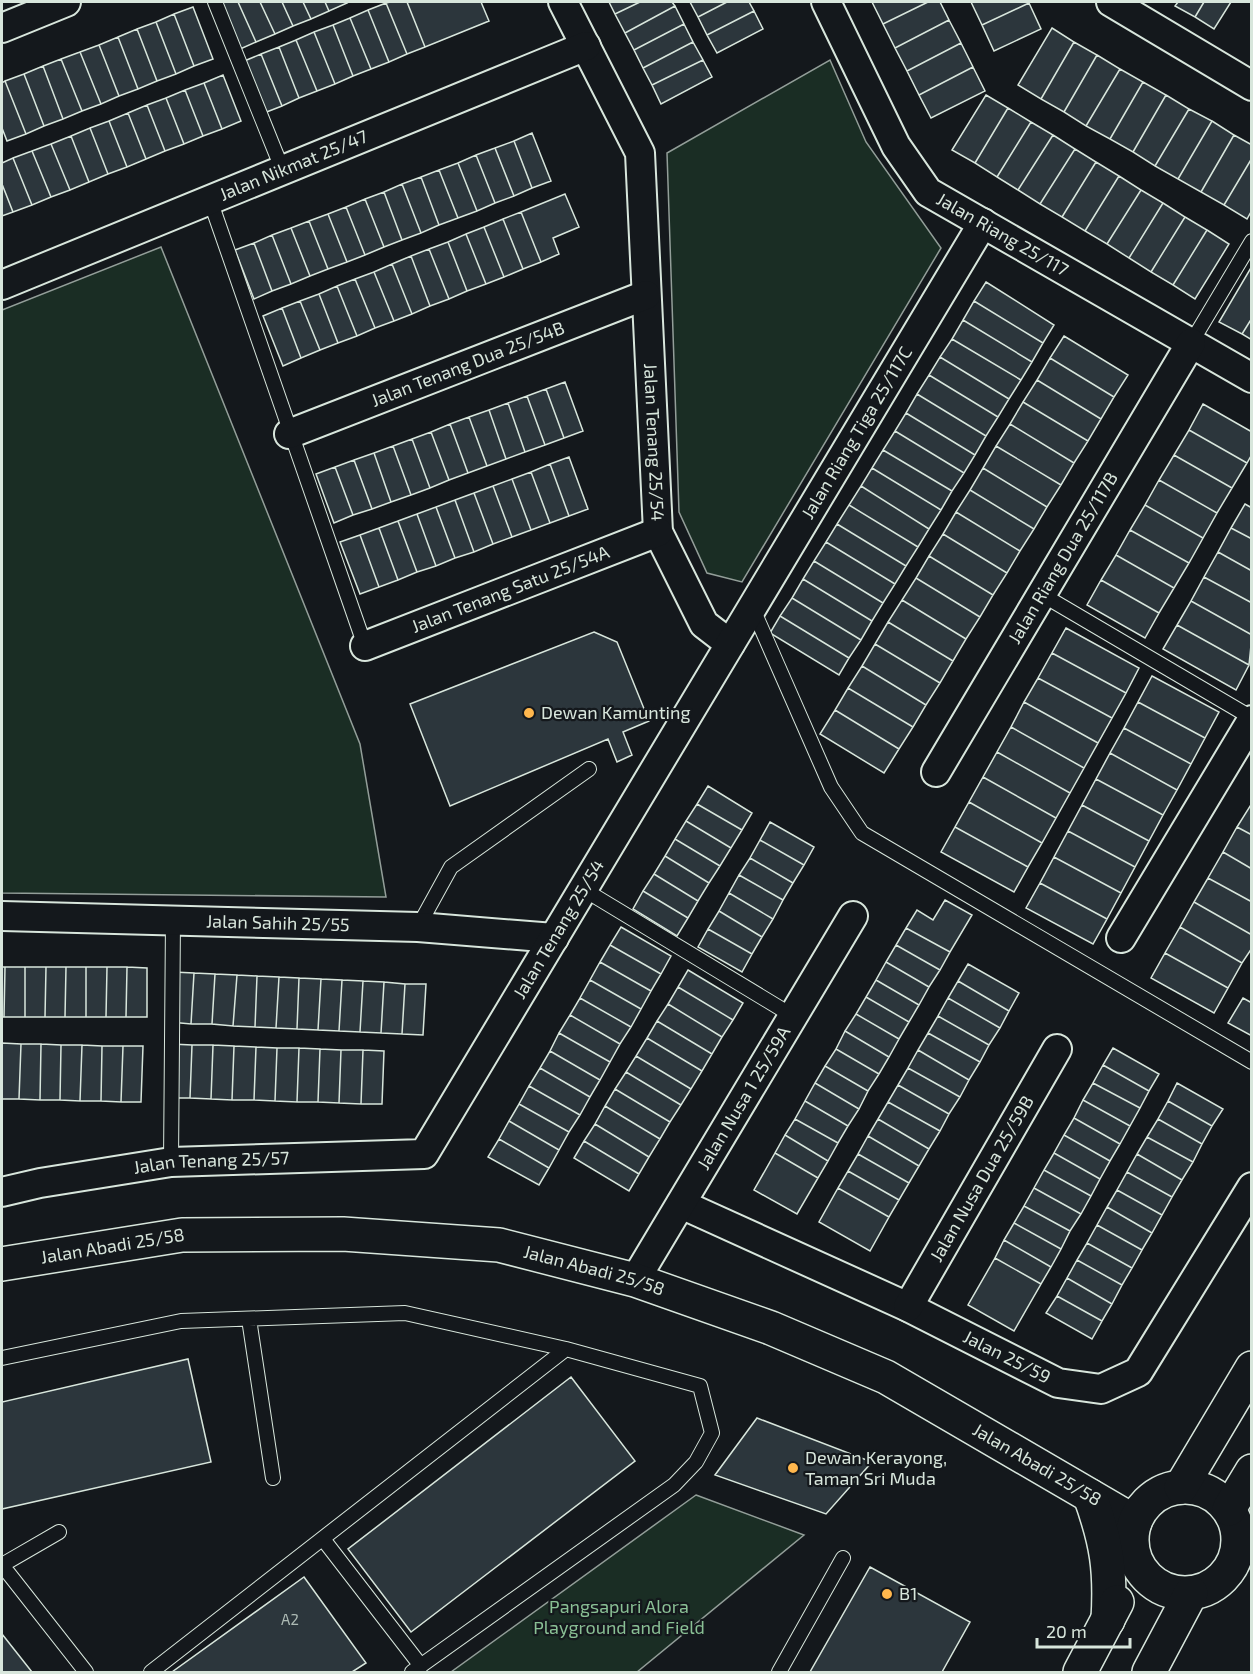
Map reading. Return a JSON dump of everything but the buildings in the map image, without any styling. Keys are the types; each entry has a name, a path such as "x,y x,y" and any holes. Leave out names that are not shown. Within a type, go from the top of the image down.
{"street":[{"path":"2,28 66,2"},
{"name":"Jalan Tenang 25/54","path":"424,1154 730,644 704,624 658,532 640,153 564,2"},
{"path":"1111,2 1251,86"},
{"name":"Jalan Riang 25/117","path":"833,7 896,146 928,192 1251,378"},
{"name":"Jalan Nikmat 25/47","path":"2,285 586,46"},
{"name":"Jalan Riang Tiga 25/117C","path":"730,644 983,223"},
{"name":"Jalan Tenang Dua 25/54B","path":"289,434 646,295"},
{"name":"Jalan Riang Dua 25/117B","path":"936,772 1191,343"},
{"name":"Jalan Tenang Satu 25/54A","path":"365,646 658,532"},
{"path":"1121,938 1251,719"},
{"name":"Jalan Sahih 25/55","path":"2,916 418,927 554,938"},
{"name":"Jalan Nusa 1 25/59A","path":"635,1280 853,916"},
{"name":"Jalan Nusa Dua 25/59B","path":"908,1307 1057,1049"},
{"name":"Jalan Tenang 25/57","path":"2,1192 39,1183 171,1162 424,1154"},
{"name":"Jalan 25/59","path":"681,1204 908,1307 1058,1383 1101,1389 1138,1372 1251,1187"},
{"name":"Jalan Abadi 25/58","path":"2,1264 182,1235 343,1234 499,1245 635,1280 771,1328 886,1377 1135,1522"},
{"path":"1181,1487 1251,1368"},
{"path":"1229,1509 1251,1471"},
{"path":"1181,1487 1199,1489 1216,1496 1229,1509 1236,1522 1239,1536 1242,1570 1222,1578 1208,1589 1191,1593 1175,1593 1160,1588 1147,1578 1137,1564 1132,1551 1135,1522 1153,1498 1166,1490 1181,1487"},
{"path":"1090,1496 1101,1528 1110,1576 1108,1620"},
{"path":"1080,1672 1137,1564"},
{"path":"1149,1672 1191,1593"}],"lane":[{"path":"215,2 283,171"},
{"path":"210,200 289,434 365,646"},
{"path":"1191,343 1251,241"},
{"path":"1041,594 1251,719"},
{"path":"752,608 831,787 862,833 1251,1062"},
{"path":"418,927 451,867 589,769"},
{"path":"583,889 793,1016"},
{"path":"171,1162 173,920"},
{"path":"2,1358 181,1321 405,1313 566,1349 700,1386 712,1433 696,1462 674,1485 416,1669 322,1539"},
{"path":"249,1319 273,1478"},
{"path":"151,1672 566,1349"},
{"path":"59,1532 2,1565 86,1672"},
{"path":"778,1672 843,1558"}],"green space":[{"path":"830,60 866,142 941,248 742,582 707,573 679,512 667,153"},
{"path":"161,247 360,744 386,897 2,893 2,310"},
{"name":"Pangsapuri Alora Playground and Field","path":"696,1495 804,1535 637,1672 451,1672"}],"place":[{"name":"Dewan Kamunting","path":"529,713"},
{"name":"Dewan Kerayong, Taman Sri Muda","path":"793,1468"},
{"name":"B1","path":"887,1594"}]}
